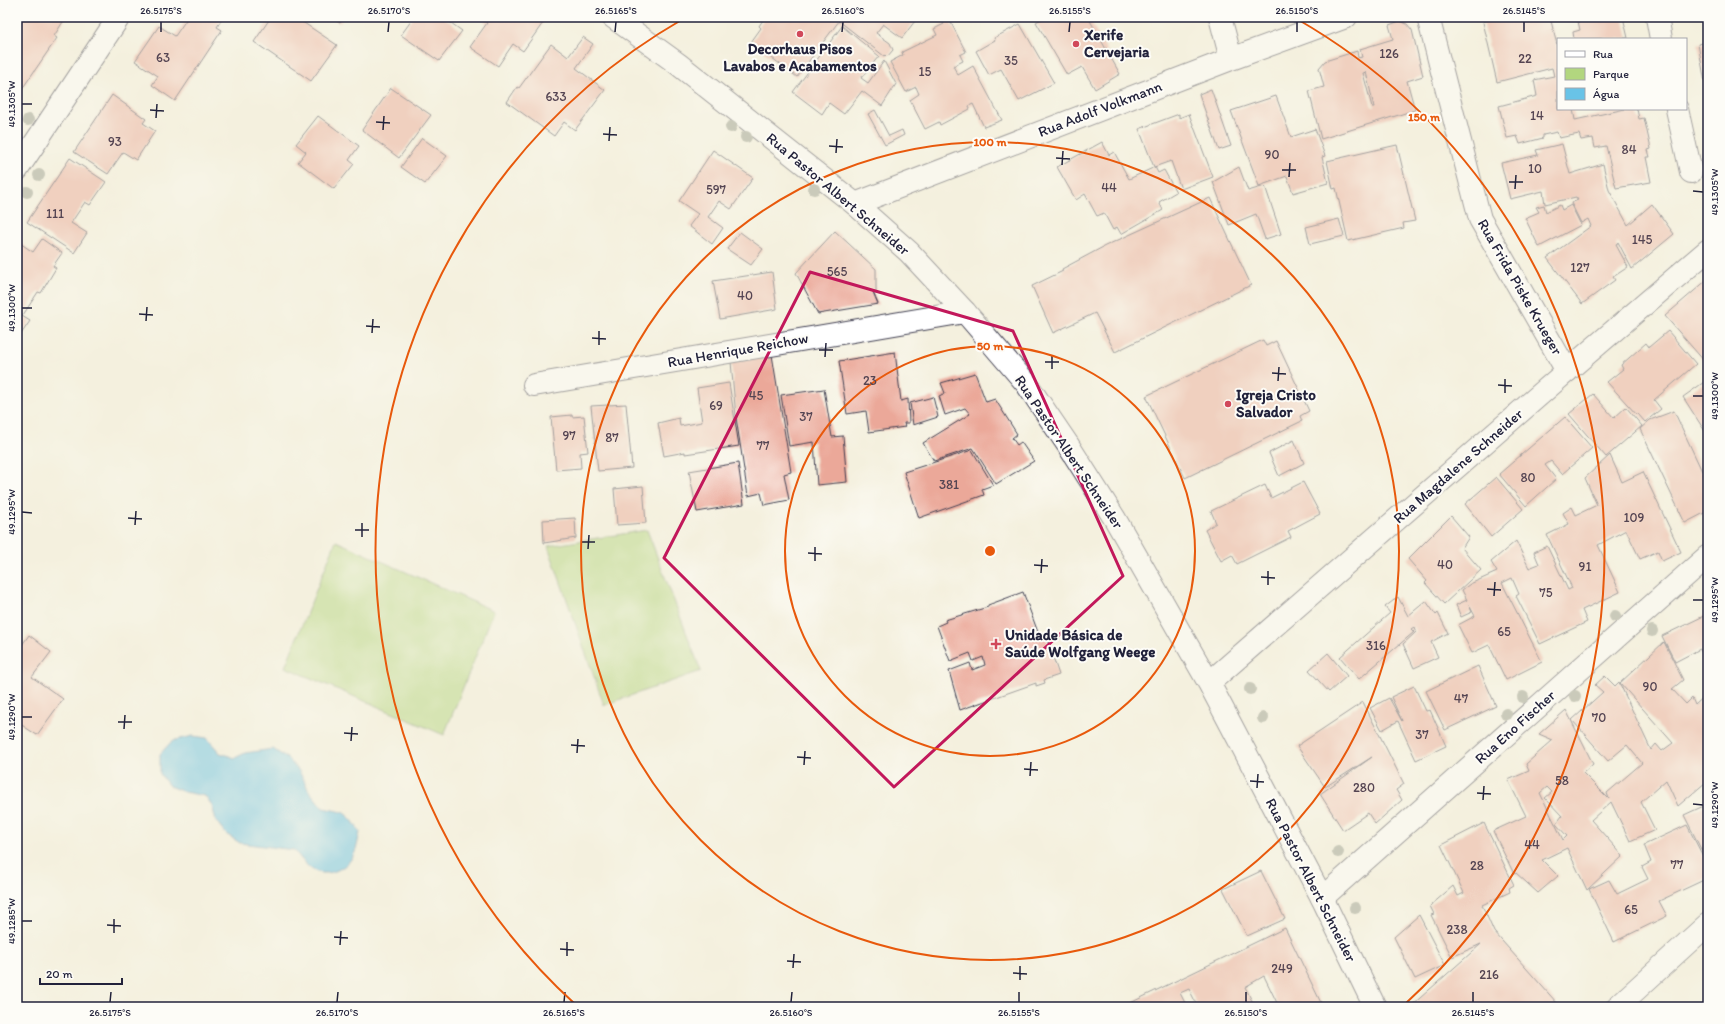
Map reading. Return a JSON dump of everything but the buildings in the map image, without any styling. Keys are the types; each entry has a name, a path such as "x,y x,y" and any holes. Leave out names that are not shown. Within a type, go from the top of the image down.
{"street":[{"path":"17,170 119,17"},
{"name":"Rua Pastor Albert Schneider","path":"613,17 678,64 855,204 909,252 965,312 1026,383 1115,519 1209,683 1322,898 1375,1007"},
{"path":"1220,17 1231,59"},
{"name":"Rua Adolf Volkmann","path":"855,204 1231,59 1346,17"},
{"name":"Rua Frida Piske Krueger","path":"1428,17 1480,219 1567,370"},
{"path":"1657,17 1662,38"},
{"path":"1677,110 1691,172"},
{"name":"Rua Magdalene Schneider","path":"1209,683 1567,370 1708,250"},
{"name":"Rua Henrique Reichow","path":"534,385 965,312"},
{"name":"Rua Eno Fischer","path":"1322,898 1708,556"},
{"path":"1617,1007 1708,924"}],"highlighted area":[{"path":"810,272 1013,331 1123,576 894,787 664,558"}],"green space":[{"path":"647,530 701,671 604,705 548,546"},
{"path":"336,541 494,611 444,735 285,667"}],"water":[{"path":"193,736 207,738 220,753 235,758 245,753 273,749 288,759 299,771 309,791 323,808 343,812 352,820 360,832 356,851 350,861 336,871 330,873 318,872 308,866 294,850 240,843 226,834 216,821 212,805 205,796 184,792 169,786 160,774 160,754 172,741"}],"place":[{"name":"Decorhaus Pisos Lavabos e Acabamentos","path":"800,34"},
{"name":"Xerife Cervejaria","path":"1076,44"},
{"name":"Igreja Cristo Salvador","path":"1228,404"},
{"name":"Unidade Básica de Saúde Wolfgang Weege","path":"996,644"}]}
